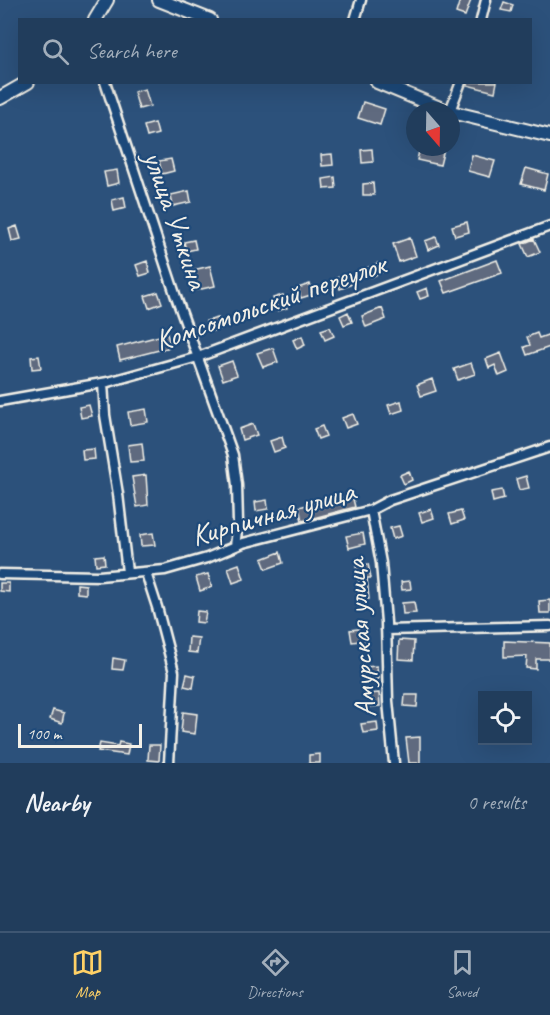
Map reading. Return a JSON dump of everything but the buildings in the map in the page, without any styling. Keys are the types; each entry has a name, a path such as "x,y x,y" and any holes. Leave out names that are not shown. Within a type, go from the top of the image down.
{"main road":[{"path":"96,18 107,0"},
{"path":"159,0 205,18"},
{"path":"0,98 24,84"},
{"path":"382,84 427,102"},
{"path":"460,114 550,136"}],"street":[{"path":"356,18 361,0"},
{"path":"482,18 486,0"},
{"name":"улица Уткина","path":"106,84 172,286 233,455 238,523 235,546"},
{"path":"453,102 460,84"},
{"name":"Комсомольский переулок","path":"0,400 103,382 198,357 550,226"},
{"path":"103,382 106,425 118,494 127,572"},
{"name":"Кирпичная улица","path":"0,574 99,576 165,570 207,558 235,546 371,510 390,500 550,447"},
{"name":"Амурская улица","path":"371,510 381,563 388,702 394,763"},
{"path":"146,573 174,672 169,763"},
{"path":"386,630 550,626"}]}
